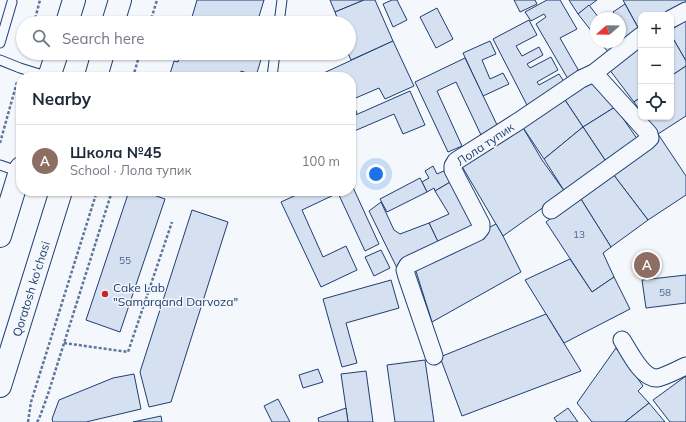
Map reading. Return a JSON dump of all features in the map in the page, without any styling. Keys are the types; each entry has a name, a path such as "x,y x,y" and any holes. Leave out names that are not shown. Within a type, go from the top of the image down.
{"main road":[{"path":"69,16 74,0"},
{"path":"114,16 120,0"},
{"path":"51,72 55,60"},
{"path":"97,72 101,60"},
{"path":"0,236 14,169"},
{"name":"Qoratosh ko'chasi","path":"0,386 59,196"}],"street":[{"path":"674,17 686,11"},
{"name":"Лола тупик","path":"434,356 406,278 405,270 408,265 478,232 481,228 481,224 453,170 453,166 456,162 519,122 581,79 594,73 638,38"},
{"path":"550,210 648,141 650,138 649,134 594,73"},
{"path":"622,340 642,371 648,376 657,378 686,366"}],"lane":[{"path":"280,16 282,0"},
{"path":"0,43 10,1"},
{"path":"0,60 33,72"},
{"path":"273,72 274,60"}],"path":[{"path":"36,16 40,0"},
{"path":"152,16 157,0"},
{"path":"134,72 138,60"},
{"path":"19,72 20,68"},
{"path":"0,143 16,83"},
{"path":"28,422 31,402 95,196"},
{"path":"37,422 48,394 110,196"},
{"path":"64,344 128,352 172,222"}],"building":[{"path":"197,0 264,0 259,16 192,16"},
{"path":"330,0 364,0 335,12"},
{"path":"364,0 375,0 393,41 356,58 356,16 336,16 335,12"},
{"path":"392,0 397,0 407,20 393,27 383,4"},
{"path":"514,0 535,0 537,4 520,12"},
{"path":"547,0 560,0 577,29 560,38 580,73 568,79 536,24 546,17 544,14 531,21 525,12"},
{"path":"569,0 597,0 578,14"},
{"path":"623,0 686,0 686,7 673,12 638,12 638,28"},
{"path":"625,4 638,28 638,35 626,45 626,12 613,12"},
{"path":"589,5 594,12 590,12 590,29 578,14"},
{"path":"437,8 453,39 436,48 420,17"},
{"path":"529,20 537,35 516,46 522,56 539,47 543,55 527,64 530,68 551,57 558,70 537,82 539,85 559,74 565,83 530,111 493,39"},
{"path":"686,20 686,61 674,40 674,28"},
{"path":"674,40 686,61 686,66 674,74"},
{"path":"393,41 414,86 385,99 379,88 356,98 356,72 326,72 352,60 356,60 356,58"},
{"path":"490,41 496,54 482,60 490,79 503,73 509,84 483,96 463,53"},
{"path":"638,45 638,99 634,102 609,69"},
{"path":"605,48 623,48 612,57"},
{"path":"465,58 498,127 481,135 456,82 437,91 462,146 448,152 415,82"},
{"path":"178,60 261,60 257,72 171,72 174,61 178,62"},
{"path":"686,66 686,116 658,134 647,120 674,120 674,74"},
{"path":"590,80 615,107 583,127 563,97"},
{"path":"410,91 425,125 403,134 394,114 356,130 356,115"},
{"path":"563,97 583,127 544,159 522,126"},
{"path":"638,99 638,108 634,102"},
{"path":"615,107 638,140 607,163 583,127"},
{"path":"522,126 542,160 565,192 503,236 460,163"},
{"path":"583,127 607,163 565,192 544,159"},
{"path":"658,134 686,176 686,195 648,220 613,174"},
{"path":"433,166 437,174 446,170 452,181 435,191 434,188 427,192 422,182 429,178 425,171"},
{"path":"613,174 648,220 611,247 579,196"},
{"path":"420,178 427,192 387,212 380,199"},
{"path":"452,181 477,230 441,248 429,223 449,214 435,191"},
{"path":"356,194 379,244 365,251 339,196 356,196"},
{"path":"127,196 156,196 165,199 120,332 86,320"},
{"path":"294,196 332,196 302,210 323,257 346,246 357,270 321,287 281,202"},
{"path":"579,196 611,247 603,253 614,277 592,292 546,222"},
{"path":"381,202 394,230 400,234 429,223 441,248 397,268 369,211"},
{"path":"192,210 228,222 171,402 149,407 140,372"},
{"path":"496,224 521,272 432,322 414,265"},
{"path":"381,250 390,268 374,276 365,257"},
{"path":"570,259 592,292 614,277 630,309 564,343 525,280"},
{"path":"686,275 686,303 646,308 642,280"},
{"path":"391,280 399,308 346,323 357,363 342,367 323,299"},
{"path":"546,314 581,371 462,416 440,357"},
{"path":"616,348 643,386 638,391 649,403 625,422 592,422 577,403"},
{"path":"425,360 434,422 395,422 387,365"},
{"path":"318,369 323,382 303,388 299,375"},
{"path":"366,371 373,422 348,422 341,374"},
{"path":"134,374 141,409 86,422 53,422 52,419 59,400 113,378"},
{"path":"686,376 686,422 670,422 653,400"},
{"path":"278,399 290,422 272,422 264,406"},
{"path":"649,403 665,422 625,422"},
{"path":"346,408 348,422 319,422 318,418"},
{"path":"568,408 578,422 557,422 554,418"},
{"path":"161,416 162,422 133,422"}],"place":[{"name":"Школа №45","path":"647,265"},
{"name":"Cake Lab \"Samarqand Darvoza\"","path":"105,294"}]}
